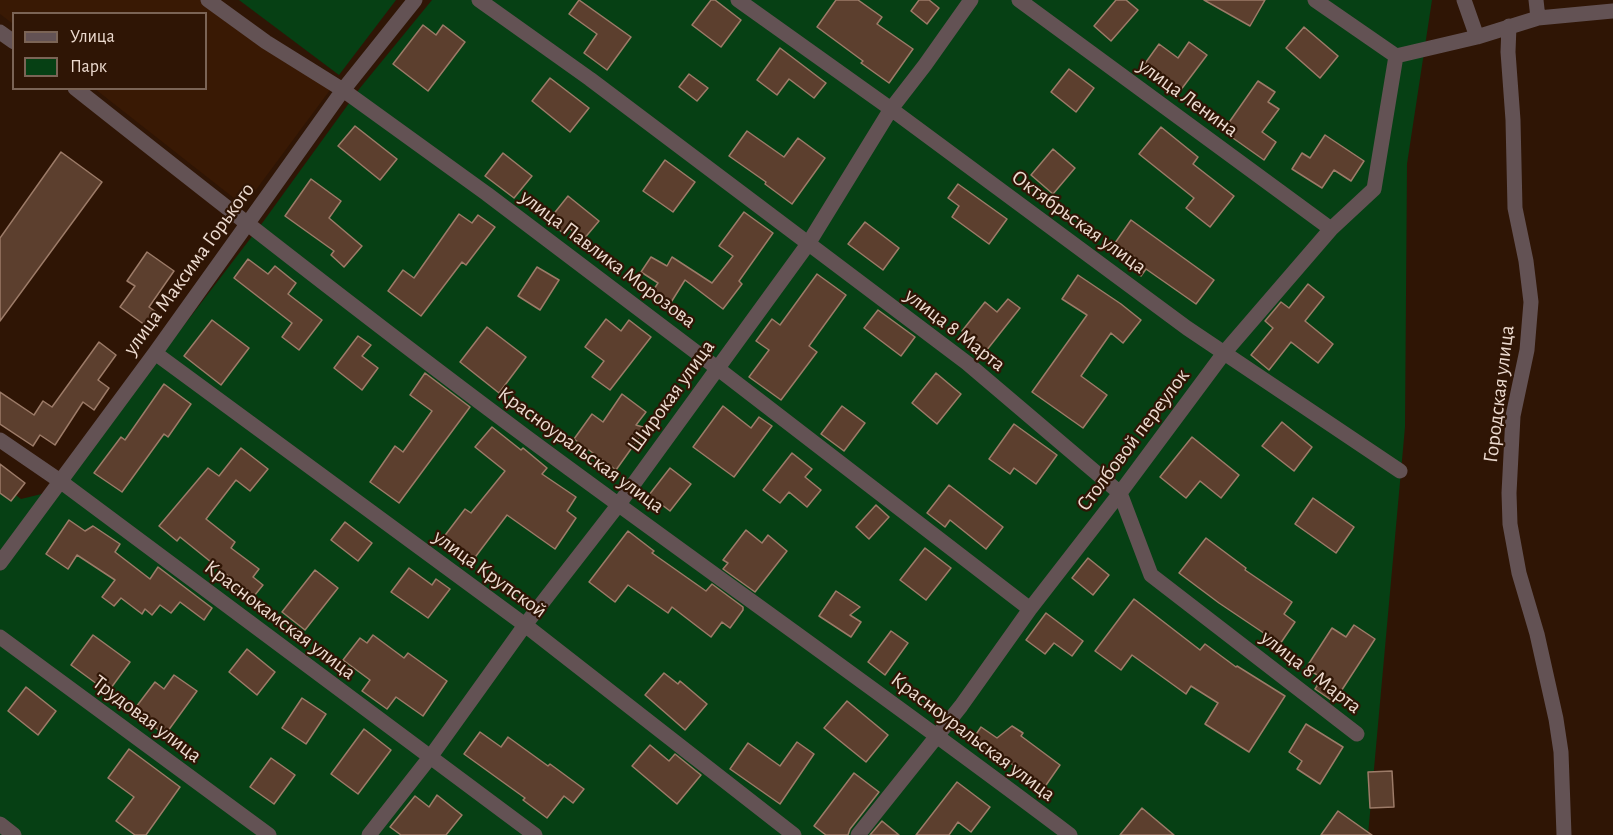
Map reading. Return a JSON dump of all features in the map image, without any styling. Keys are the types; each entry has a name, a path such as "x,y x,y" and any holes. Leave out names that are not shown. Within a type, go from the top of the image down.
{"street":[{"name":"улица Павлика Морозова","path":"208,0 266,42 343,90 496,201 1030,609"},
{"name":"улица Максима Горького","path":"0,563 155,354 343,90 415,0"},
{"name":"улица 8 Марта","path":"479,0 590,79 967,363 1120,493 1151,575 1357,734"},
{"name":"Октябрьская улица","path":"738,0 1187,328 1400,471"},
{"name":"Широкая улица","path":"369,835 431,756 525,625 619,504 808,244 891,110 970,0"},
{"name":"улица Ленина","path":"1019,0 1331,229"},
{"path":"1315,0 1396,56 1476,37 1538,18 1613,11"},
{"path":"1464,0 1476,37"},
{"path":"1536,0 1538,18"},
{"name":"Городская улица","path":"1509,26 1513,186 1517,225 1526,261 1531,302 1527,350 1513,416 1509,493 1510,524 1519,573 1537,634 1556,719 1562,760 1564,835"},
{"name":"Столбовой переулок","path":"858,835 938,735 1030,609 1224,353 1331,229 1374,189 1396,56"},
{"name":"Красноуральская улица","path":"78,90 247,224 525,436 938,735 1070,835"},
{"name":"улица Крупской","path":"155,354 525,625 794,835"},
{"name":"Краснокамская улица","path":"0,440 60,481 535,835"},
{"name":"Трудовая улица","path":"0,637 269,835"},
{"path":"0,824 14,835"}],"shaded area":[{"path":"0,0 221,0 333,86 244,206 96,90 207,90 207,12 12,12 12,23 0,14"}],"green space":[{"path":"239,0 396,0 339,75"},
{"path":"432,0 1432,0 1407,164 1405,427 1368,835 0,835 0,483 21,499 58,490 263,222 360,88"}],"building":[{"path":"579,0 631,37 607,70 584,53 597,34 569,14"},
{"path":"711,0 715,0 741,20 721,47 692,25"},
{"path":"836,0 858,0 882,17 877,24 913,49 889,83 817,27"},
{"path":"919,0 929,0 939,8 927,24 911,11"},
{"path":"1116,0 1126,0 1138,10 1111,41 1094,26"},
{"path":"1204,0 1265,0 1250,26"},
{"path":"423,25 436,35 443,25 465,42 428,91 393,64"},
{"path":"1304,27 1338,56 1320,78 1286,48"},
{"path":"1189,42 1207,55 1177,95 1141,69 1159,44 1178,58"},
{"path":"780,48 826,83 814,98 789,79 777,95 757,80"},
{"path":"1069,69 1094,88 1076,112 1051,92"},
{"path":"689,74 708,88 697,101 679,87"},
{"path":"550,78 589,108 570,132 532,101"},
{"path":"1258,81 1275,92 1268,102 1279,109 1262,132 1276,142 1264,160 1223,131"},
{"path":"355,126 397,159 380,180 338,146"},
{"path":"1161,127 1198,157 1193,164 1234,196 1210,227 1186,208 1194,198 1139,154"},
{"path":"747,131 784,157 798,138 825,158 792,204 729,156"},
{"path":"1325,135 1364,161 1351,181 1334,170 1322,188 1292,169 1302,153 1310,158"},
{"path":"1053,149 1075,168 1053,194 1031,175"},
{"path":"61,152 102,182 0,321 0,238"},
{"path":"503,153 532,176 514,198 485,176"},
{"path":"665,160 695,182 673,212 643,191"},
{"path":"311,179 341,201 329,218 362,246 344,267 331,255 334,251 285,216"},
{"path":"958,184 1007,219 989,244 952,217 959,206 948,198"},
{"path":"568,196 599,221 583,240 568,227 563,233 548,221"},
{"path":"744,212 773,233 739,281 742,284 723,309 685,280 670,304 652,292 658,283 641,272 651,257 667,266 672,257 712,283 733,256 719,246"},
{"path":"459,214 472,223 478,215 495,227 466,265 462,262 421,316 388,291 403,270 414,278"},
{"path":"1131,220 1214,280 1196,304 1146,269 1141,276 1128,266 1135,257 1115,243"},
{"path":"865,222 899,248 883,270 848,244"},
{"path":"147,252 174,271 149,307 159,314 149,328 120,307 135,286 127,281"},
{"path":"248,259 268,274 275,266 296,283 288,294 322,320 299,350 282,337 292,323 234,278"},
{"path":"537,267 559,280 540,310 518,296"},
{"path":"817,274 846,295 809,346 817,352 781,400 749,377 769,350 756,341 772,319 780,325"},
{"path":"1078,275 1141,320 1123,343 1111,333 1081,376 1107,395 1083,428 1032,392 1087,315 1062,299"},
{"path":"1308,284 1324,297 1305,321 1333,344 1318,363 1291,342 1269,370 1251,355 1273,328 1265,321 1281,302 1289,308"},
{"path":"1008,299 1020,308 986,351 962,331 985,302 997,312"},
{"path":"878,310 915,337 901,356 864,328"},
{"path":"606,319 621,331 629,320 651,337 610,390 592,377 604,361 585,347"},
{"path":"212,320 249,348 221,385 184,356"},
{"path":"487,327 526,357 499,393 460,362"},
{"path":"358,336 371,345 362,356 378,368 362,390 334,368"},
{"path":"99,342 116,355 98,380 109,388 94,410 83,402 55,445 40,435 33,446 0,424 0,392 34,415 43,401 52,407"},
{"path":"425,373 470,407 399,503 370,482 395,446 403,452 432,411 410,395"},
{"path":"936,373 961,394 937,424 912,403"},
{"path":"164,384 191,404 168,437 164,434 122,492 94,473 121,437 125,440"},
{"path":"622,394 646,412 636,425 646,428 616,470 574,439 592,414 603,422"},
{"path":"723,406 751,428 759,417 772,426 734,477 693,447"},
{"path":"842,406 865,423 844,451 821,434"},
{"path":"1282,422 1312,447 1294,471 1262,446"},
{"path":"1014,424 1057,455 1036,484 1014,468 1010,474 989,459"},
{"path":"492,427 547,468 542,474 576,497 567,511 576,518 555,549 507,515 473,560 443,538 465,509 471,513 505,471 475,447"},
{"path":"1192,437 1239,475 1221,498 1200,481 1186,498 1160,477"},
{"path":"241,448 268,469 250,491 236,480 206,519 235,542 231,548 259,569 253,577 263,585 250,601 228,584 232,579 180,537 177,541 159,526 208,468 219,476"},
{"path":"792,453 812,469 805,477 821,490 807,507 789,492 780,503 763,490"},
{"path":"0,464 25,483 11,501 0,493"},
{"path":"670,468 691,484 670,511 649,495"},
{"path":"949,485 1003,527 986,549 950,520 945,527 927,513"},
{"path":"1313,498 1354,527 1336,553 1295,524"},
{"path":"876,505 889,517 869,539 856,527"},
{"path":"69,520 85,531 93,526 120,544 115,552 150,579 158,567 212,608 204,620 180,602 171,613 160,605 152,615 145,609 142,614 121,598 114,606 102,597 115,580 77,555 68,569 46,554"},
{"path":"345,522 372,543 358,561 331,540"},
{"path":"746,530 762,543 768,535 787,551 755,592 723,569 728,563 723,560"},
{"path":"628,531 654,551 652,553 706,591 712,584 743,607 730,628 722,622 711,637 672,607 668,613 628,585 615,602 589,582"},
{"path":"1206,538 1246,568 1245,570 1292,602 1284,614 1295,622 1280,644 1179,573"},
{"path":"925,548 951,568 926,600 900,580"},
{"path":"1088,558 1109,575 1093,595 1072,578"},
{"path":"409,568 432,585 436,579 450,589 428,618 391,592"},
{"path":"315,570 338,588 305,630 282,612"},
{"path":"836,591 860,607 850,615 861,622 851,637 819,616"},
{"path":"1134,599 1200,650 1205,644 1236,667 1285,696 1249,752 1205,724 1218,703 1191,686 1186,694 1132,655 1121,670 1095,651"},
{"path":"1046,613 1083,641 1072,656 1054,643 1045,654 1026,640"},
{"path":"1354,625 1375,639 1334,702 1315,689 1322,678 1306,668 1332,628 1346,637"},
{"path":"891,631 908,643 885,675 868,662"},
{"path":"93,635 130,662 108,692 71,665"},
{"path":"373,635 404,658 408,653 447,681 423,716 396,697 387,709 362,691 370,680 343,660 360,638 367,643"},
{"path":"247,649 275,672 257,695 229,672"},
{"path":"664,673 678,684 680,681 707,704 685,730 645,695"},
{"path":"174,675 197,691 165,735 133,711 155,682 164,689"},
{"path":"26,687 56,711 38,735 8,711"},
{"path":"302,698 326,714 306,744 282,728"},
{"path":"847,701 888,735 866,762 824,728"},
{"path":"1306,724 1343,747 1320,784 1297,769 1302,761 1289,752"},
{"path":"1012,726 1023,733 1021,736 1060,765 1044,788 1005,759 1002,763 971,742 981,727 997,738"},
{"path":"364,729 391,750 358,794 331,774"},
{"path":"480,732 501,747 508,737 584,789 573,803 564,796 547,818 523,800 525,798 464,754"},
{"path":"797,742 814,754 780,804 730,769 748,743 780,766"},
{"path":"650,745 669,761 675,754 701,775 677,804 632,766"},
{"path":"129,749 180,787 146,835 135,835 116,821 134,797 108,778"},
{"path":"271,758 295,775 274,804 250,787"},
{"path":"1392,771 1394,807 1370,808 1368,772"},
{"path":"854,773 879,792 850,829 848,835 826,835 814,826"},
{"path":"957,782 990,807 971,832 958,822 949,835 916,835"},
{"path":"437,795 462,815 446,835 401,835 390,827 415,796 429,807"},
{"path":"1142,808 1174,835 1120,835"},
{"path":"1338,811 1372,835 1321,835"},
{"path":"882,821 899,835 870,835"}]}
